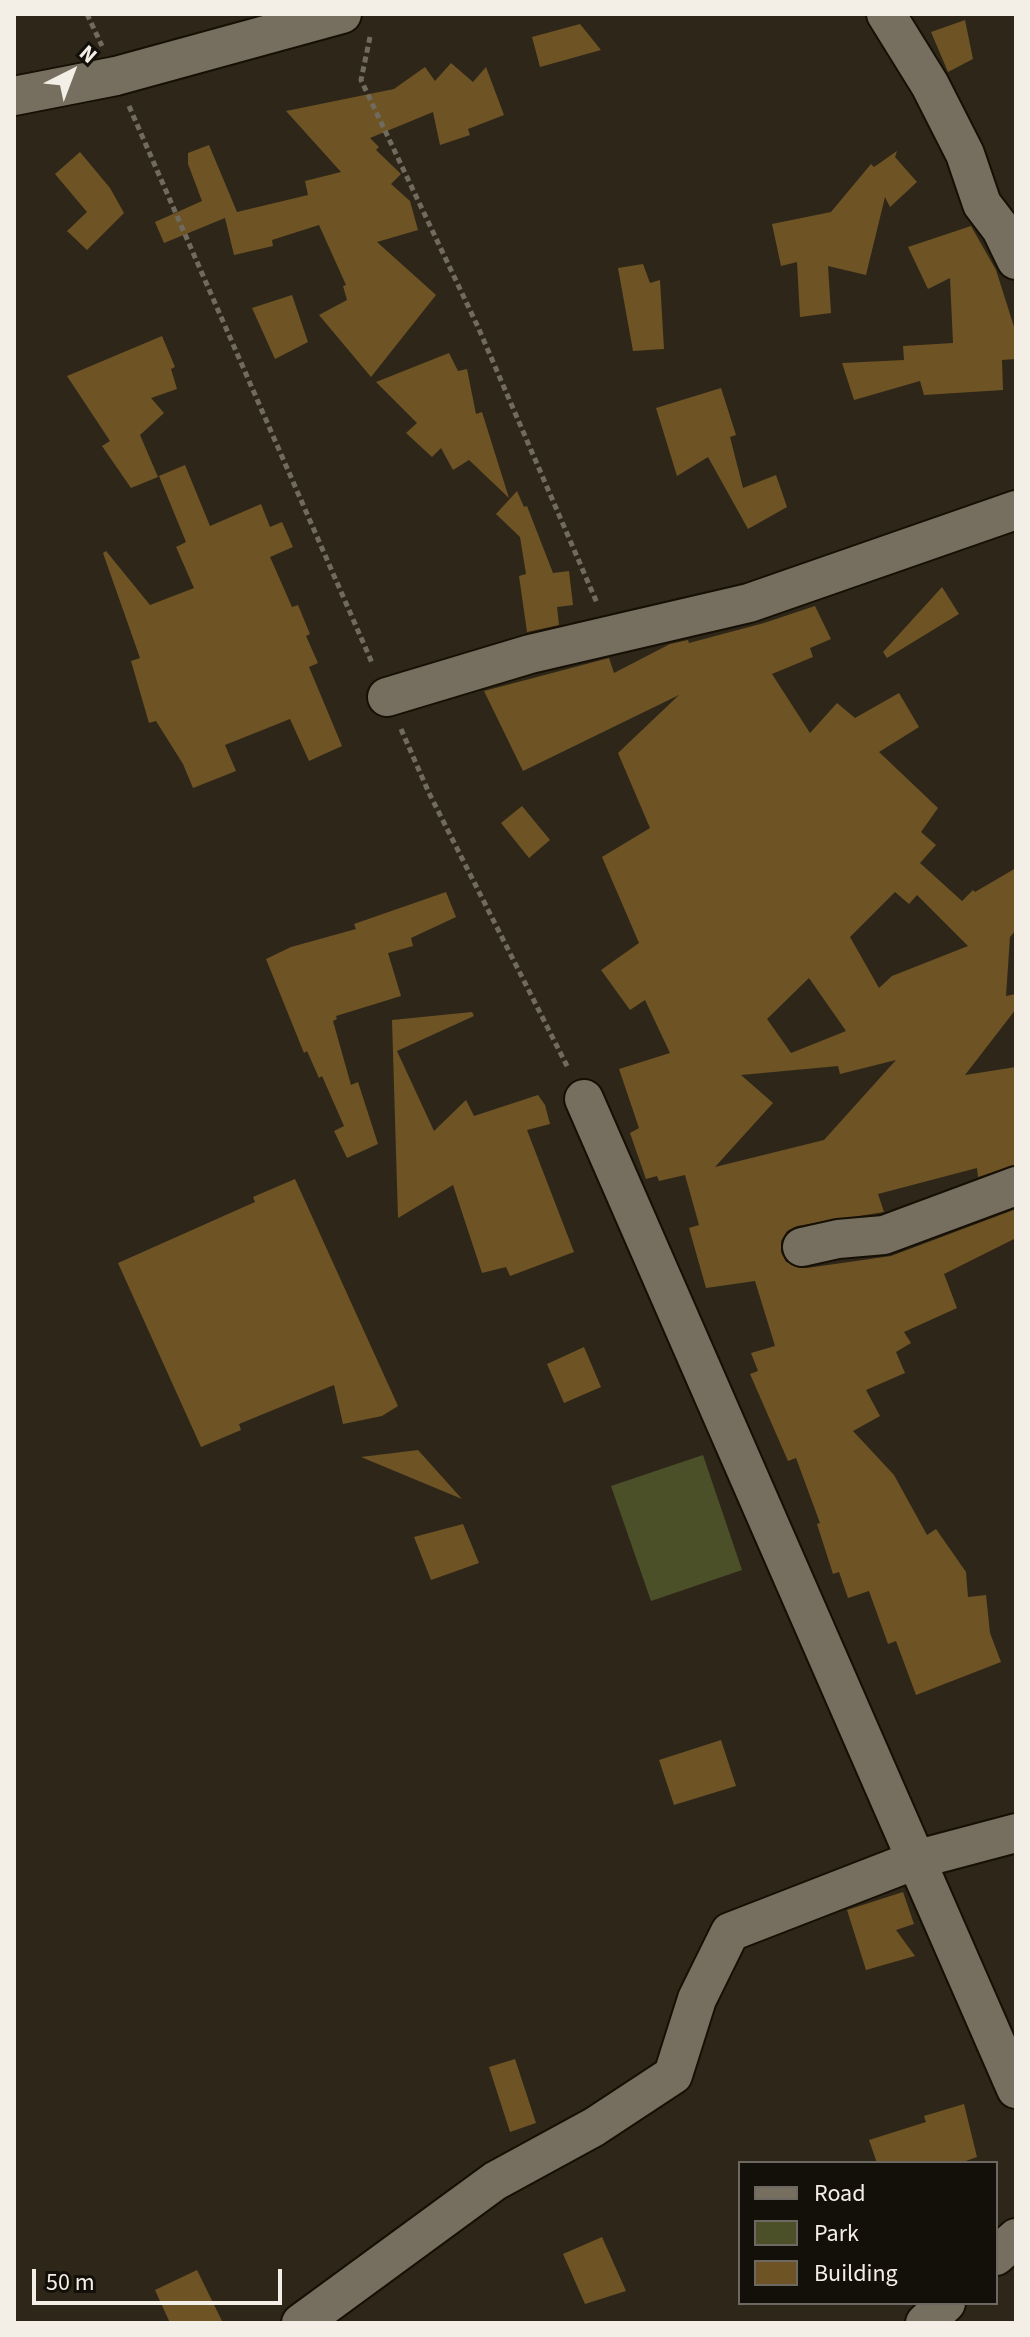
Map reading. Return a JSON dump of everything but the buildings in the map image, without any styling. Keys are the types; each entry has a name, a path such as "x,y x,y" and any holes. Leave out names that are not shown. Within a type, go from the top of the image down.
{"street":[{"path":"886,14 930,85 965,154 982,204 1001,229 1016,260"},
{"path":"14,96 357,21"},
{"path":"387,697 610,634 749,603 1016,510"},
{"path":"584,1099 1016,2089"},
{"path":"802,1247 838,1239 884,1235 1016,1186"},
{"path":"301,2323 495,2181 594,2127 673,2075 697,1999 730,1932 918,1859 1016,1833"},
{"path":"998,2254 1016,2238"},
{"path":"925,2323 944,2305"}],"path":[{"path":"357,21 361,80 478,327 610,634"},
{"path":"116,76 429,793 584,1099"}],"green space":[{"path":"703,1455 742,1570 651,1601 611,1486"}]}
